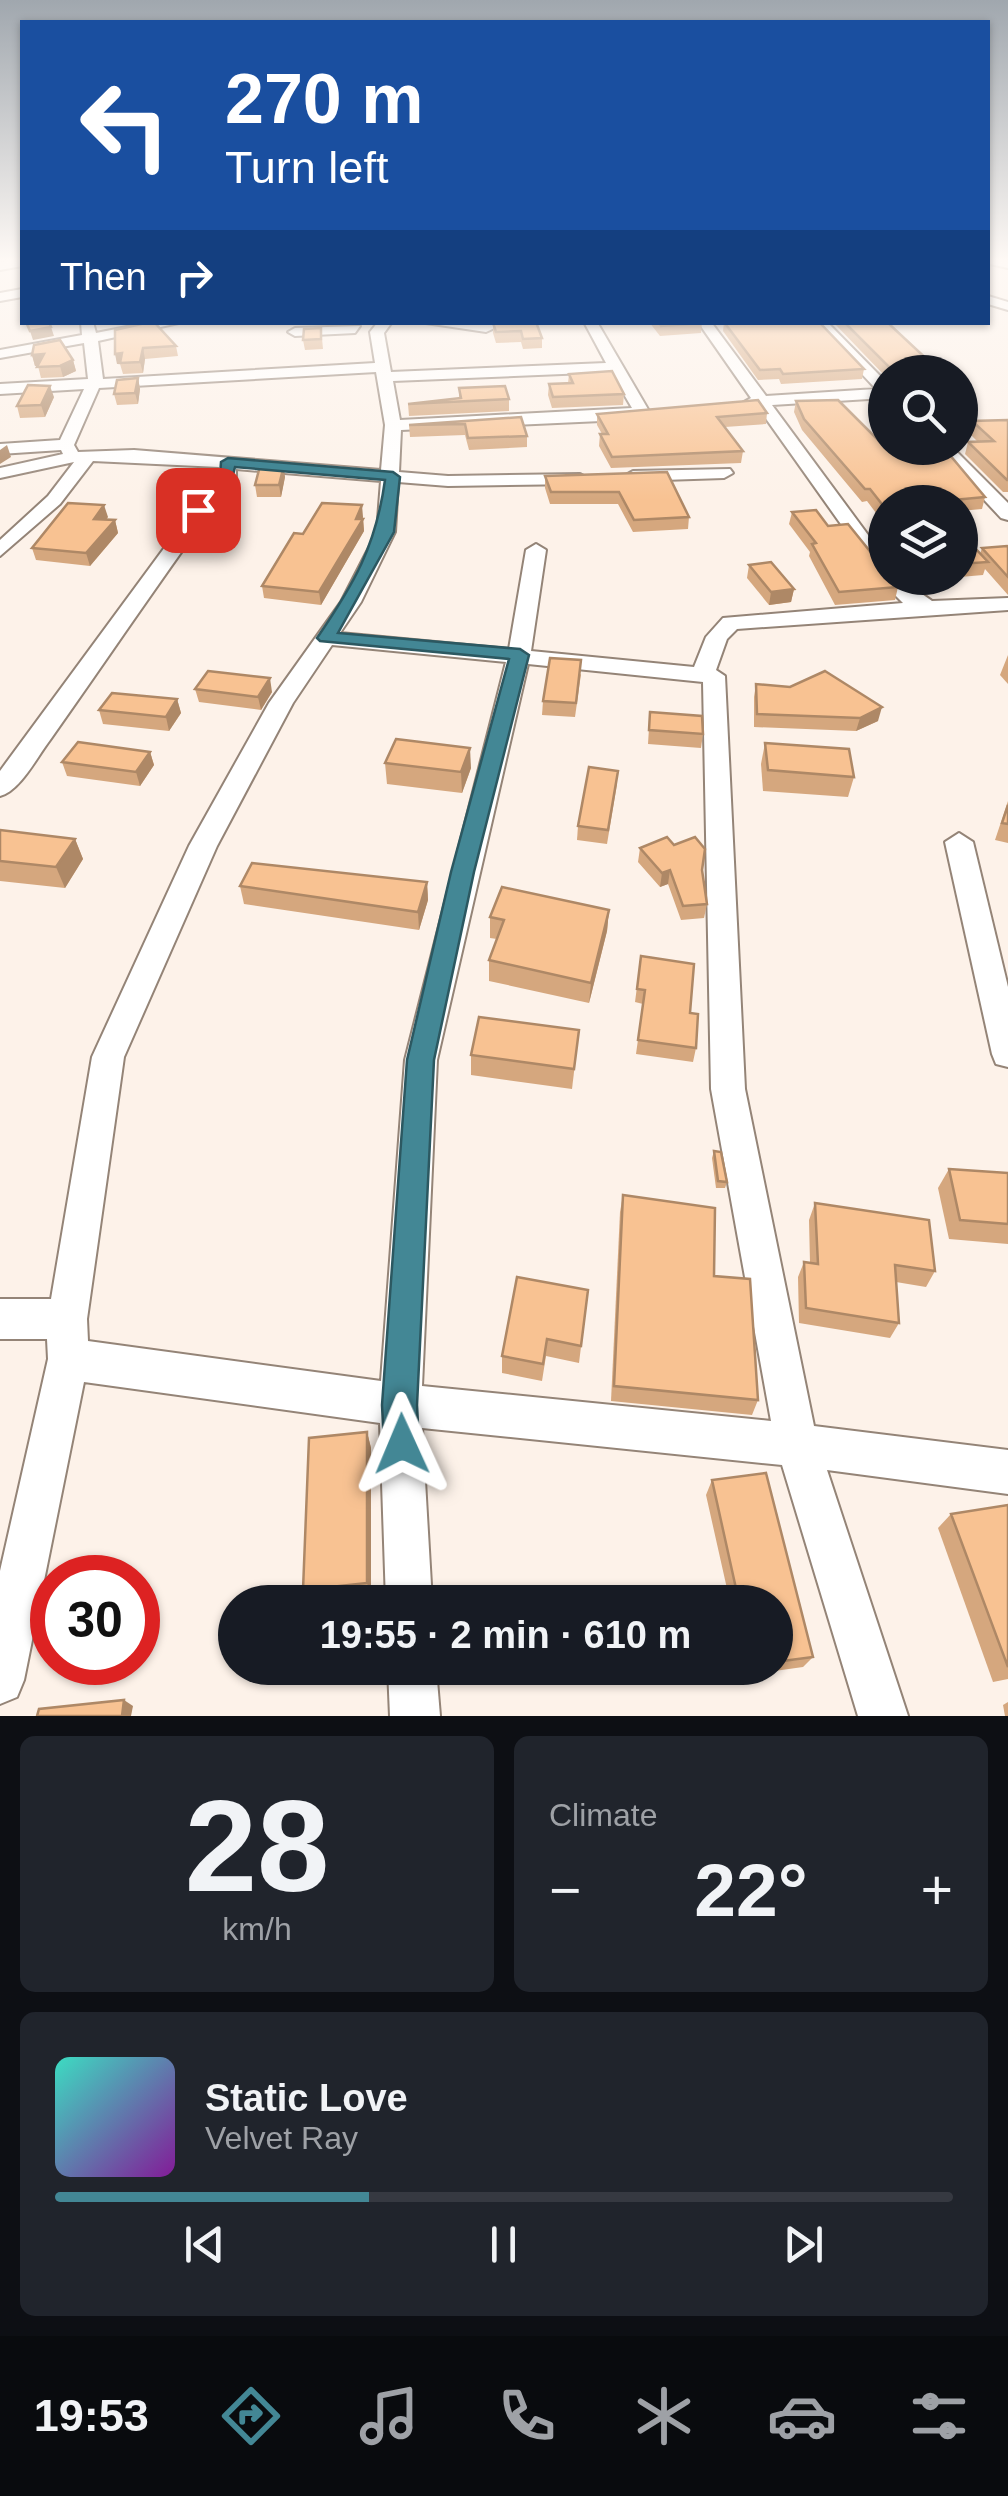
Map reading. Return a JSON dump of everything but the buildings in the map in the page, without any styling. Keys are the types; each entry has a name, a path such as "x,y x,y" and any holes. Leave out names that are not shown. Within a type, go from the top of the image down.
{"street":[{"path":"0,354 48,341"},
{"path":"0,550 54,500 76,453 98,374 91,341"},
{"path":"0,1680 68,1339 108,1057 203,846 282,703 350,602 386,532 394,425 383,372 371,341"},
{"path":"394,425 623,416 650,410 601,341"},
{"path":"718,341 868,548"},
{"path":"837,341 868,374"},
{"path":"0,390 383,372 616,367"},
{"path":"729,404 868,393"},
{"path":"0,449 485,482 724,472"},
{"path":"0,473 76,453"},
{"path":"0,788 82,682 143,583 227,476 228,462"},
{"path":"960,465 1008,514"},
{"path":"408,1585 400,1405 421,1060 463,872 520,655 536,550"},
{"path":"902,595 924,608"},
{"path":"703,672 717,638 731,623 1008,604"},
{"path":"326,638 714,676 728,1089 797,1445 882,1716"},
{"path":"959,842 1008,1054"},
{"path":"0,1319 68,1339 400,1405 797,1445 1008,1472"},
{"path":"413,1685 415,1716"}],"route":[{"path":"198,510 227,476 228,462 393,477 386,532 350,602 326,638 520,655 463,872 421,1060 400,1405 402,1444"}]}
